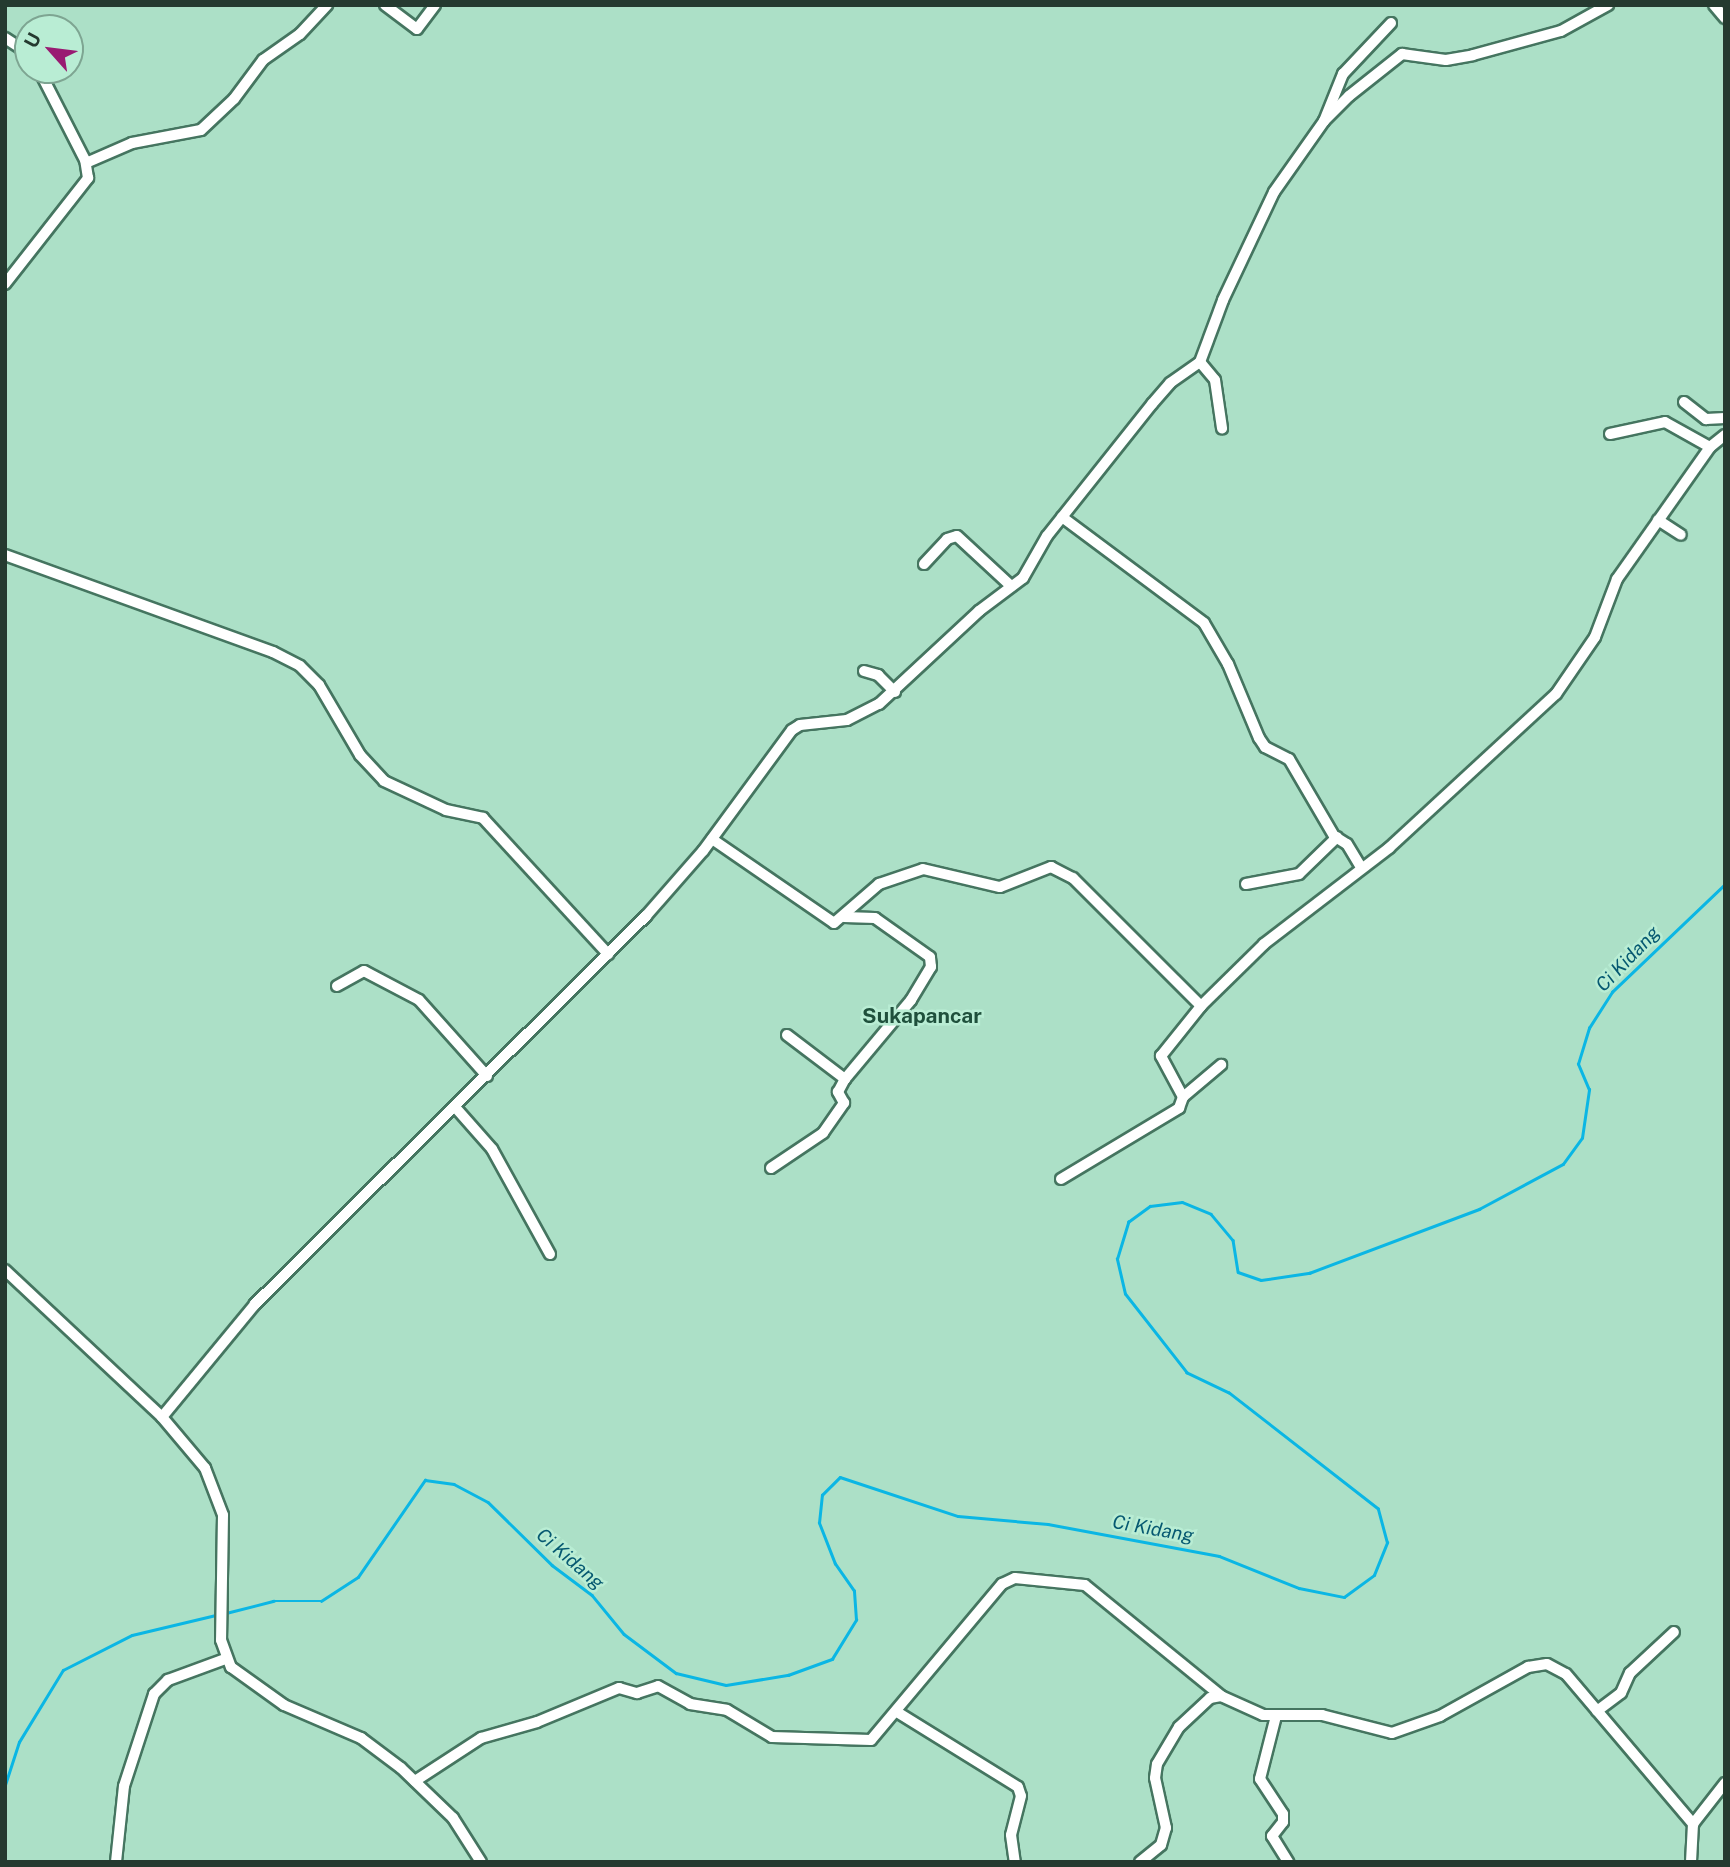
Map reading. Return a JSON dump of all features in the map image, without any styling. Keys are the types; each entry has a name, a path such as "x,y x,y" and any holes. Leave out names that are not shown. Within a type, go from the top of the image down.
{"street":[{"path":"86,163 132,143 201,130 234,99 263,60 300,34 327,5"},
{"path":"385,5 417,29 435,5"},
{"path":"1324,121 1402,54 1446,60 1495,50 1561,31 1608,5"},
{"path":"1714,5 1725,18"},
{"path":"162,1417 255,1304 608,954 712,839 792,730 800,725 836,723 863,715 895,692 1023,578 1062,517 1170,383 1200,362 1223,300 1274,192 1324,121 1343,74 1391,23"},
{"path":"5,284 88,178 86,163 46,84"},
{"path":"1200,362 1216,380 1223,428"},
{"path":"1684,402 1706,419 1725,418"},
{"path":"1609,434 1665,422 1710,447"},
{"path":"1061,1179 1173,1113 1184,1103 1161,1056 1201,1006 1264,944 1389,848 1556,694 1593,641 1617,579 1710,447 1725,435"},
{"path":"1062,517 1204,623 1228,664 1259,738 1265,747 1289,759 1337,837 1361,867"},
{"path":"1658,520 1681,535"},
{"path":"924,564 947,539 957,536 1011,586"},
{"path":"5,555 273,652 300,666 319,685 360,755 384,782 446,810 483,818 608,954"},
{"path":"864,671 878,675 895,692"},
{"path":"1246,884 1299,874 1337,837"},
{"path":"712,839 786,887 823,920 834,923 879,884 923,869 1005,886 1051,867 1073,878 1201,1006"},
{"path":"771,1168 823,1133 844,1103 838,1092 845,1079 911,1000 932,963 875,918 844,917"},
{"path":"337,986 364,971 419,1000 487,1076"},
{"path":"787,1035 845,1079"},
{"path":"1183,1097 1221,1065"},
{"path":"455,1107 492,1149 550,1254"},
{"path":"5,1269 162,1417 217,1490 223,1516 221,1640 225,1659 241,1676 284,1705 361,1738 415,1781 453,1818 481,1862"},
{"path":"415,1781 481,1738 537,1722 619,1688 636,1693 658,1686 690,1704 727,1710 772,1737 867,1742 897,1712 1002,1584 1015,1578 1085,1585 1221,1696 1263,1715 1322,1715 1392,1733 1440,1716 1528,1667 1546,1664 1566,1674 1693,1825"},
{"path":"1597,1711 1621,1693 1630,1673 1674,1632"},
{"path":"116,1862 124,1786 154,1694 167,1680 225,1659"},
{"path":"1140,1862 1161,1846 1166,1828 1155,1778 1163,1749 1204,1702 1221,1696"},
{"path":"897,1712 1018,1787 1020,1801 1011,1829 1015,1862"},
{"path":"1276,1716 1260,1779 1283,1814 1283,1822 1272,1836 1287,1862"},
{"path":"1691,1862 1693,1825 1725,1783"}],"waterway":[{"name":"Ci Kidang","path":"226,1613 273,1601 321,1601 358,1577 425,1480 454,1484 488,1502 552,1565 592,1595 624,1634 676,1673 726,1685 788,1675 832,1659 856,1620 854,1591 835,1564 819,1523 822,1495 840,1477 958,1516 1048,1524 1219,1556 1299,1588 1344,1597 1374,1575 1387,1543 1378,1509 1229,1393 1187,1373 1125,1294 1117,1259 1128,1222 1150,1206 1182,1202 1211,1214 1233,1240 1238,1272 1261,1280 1309,1273 1479,1209 1563,1164 1582,1138 1589,1090 1578,1064 1589,1028 1612,992 1725,884"},
{"name":"Ci Kidang","path":"5,1785 19,1742 63,1670 132,1635 220,1614"}],"district":[{"name":"Sukapancar","path":"922,1016"}]}
